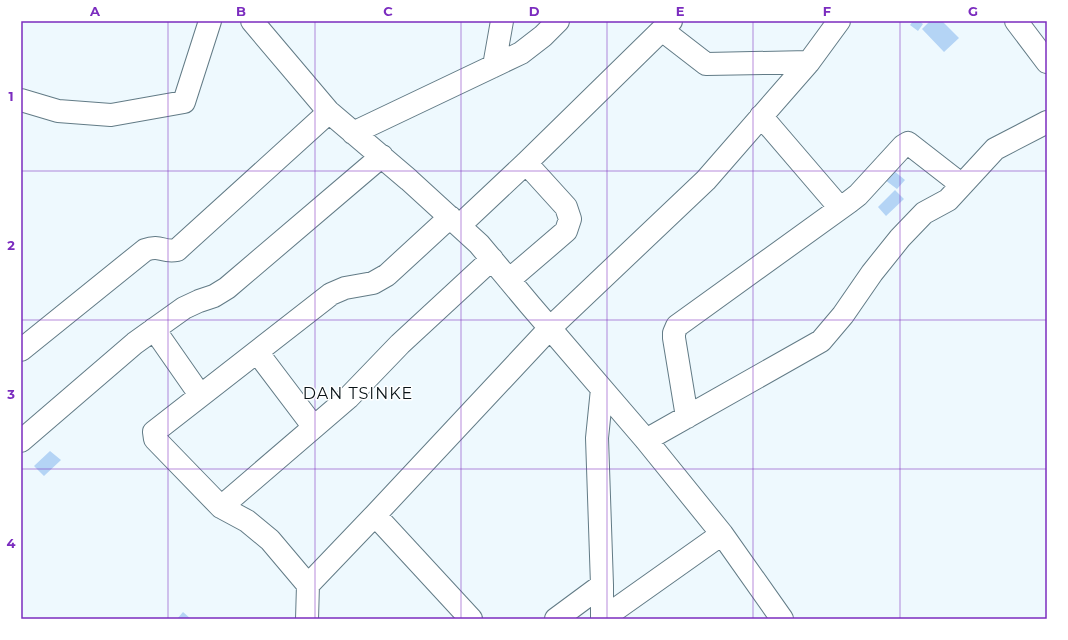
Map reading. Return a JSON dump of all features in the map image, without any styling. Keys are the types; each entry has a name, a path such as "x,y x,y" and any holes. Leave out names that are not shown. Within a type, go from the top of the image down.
{"street":[{"path":"21,100 58,111 111,115 184,102 210,21"},
{"path":"252,21 329,112 382,156 479,244 646,440 722,534 782,619"},
{"path":"494,66 502,21"},
{"path":"353,132 521,54 543,36 558,21"},
{"path":"308,585 375,516 550,328 706,180 809,62 839,21"},
{"path":"1016,21 1047,62"},
{"path":"307,619 308,585 270,540 247,520 220,507 153,437 154,432 331,294 345,288 373,283 387,275 526,163 667,25 706,64 809,62"},
{"path":"21,350 146,250 152,247 158,247 166,251 177,250 329,112"},
{"path":"761,116 840,208"},
{"path":"646,440 821,341 839,320 872,273 900,238 924,213 948,200 995,149 1047,122"},
{"path":"687,417 674,338 674,333 677,326 858,195 903,146 908,144 962,185"},
{"path":"21,441 135,343 184,308 214,296 227,288 382,156"},
{"path":"509,280 566,231 570,219 566,207 526,163"},
{"path":"220,507 313,426 348,398 400,344 492,259"},
{"path":"154,329 200,395"},
{"path":"256,352 313,426"},
{"path":"602,389 597,438 602,619"},
{"path":"375,516 471,619"},
{"path":"602,619 722,534"},
{"path":"556,619 602,586"}],"building":[{"path":"913,21 919,21 923,24 918,31 910,25"},
{"path":"930,21 942,21 959,38 944,52 922,29"},
{"path":"893,170 905,180 897,189 885,180"},
{"path":"895,190 904,199 886,216 878,207"},
{"path":"50,451 61,460 44,476 34,466"},
{"path":"183,612 191,619 177,619"}],"district":[{"name":"DAN TSINKE","path":"358,393"}]}
